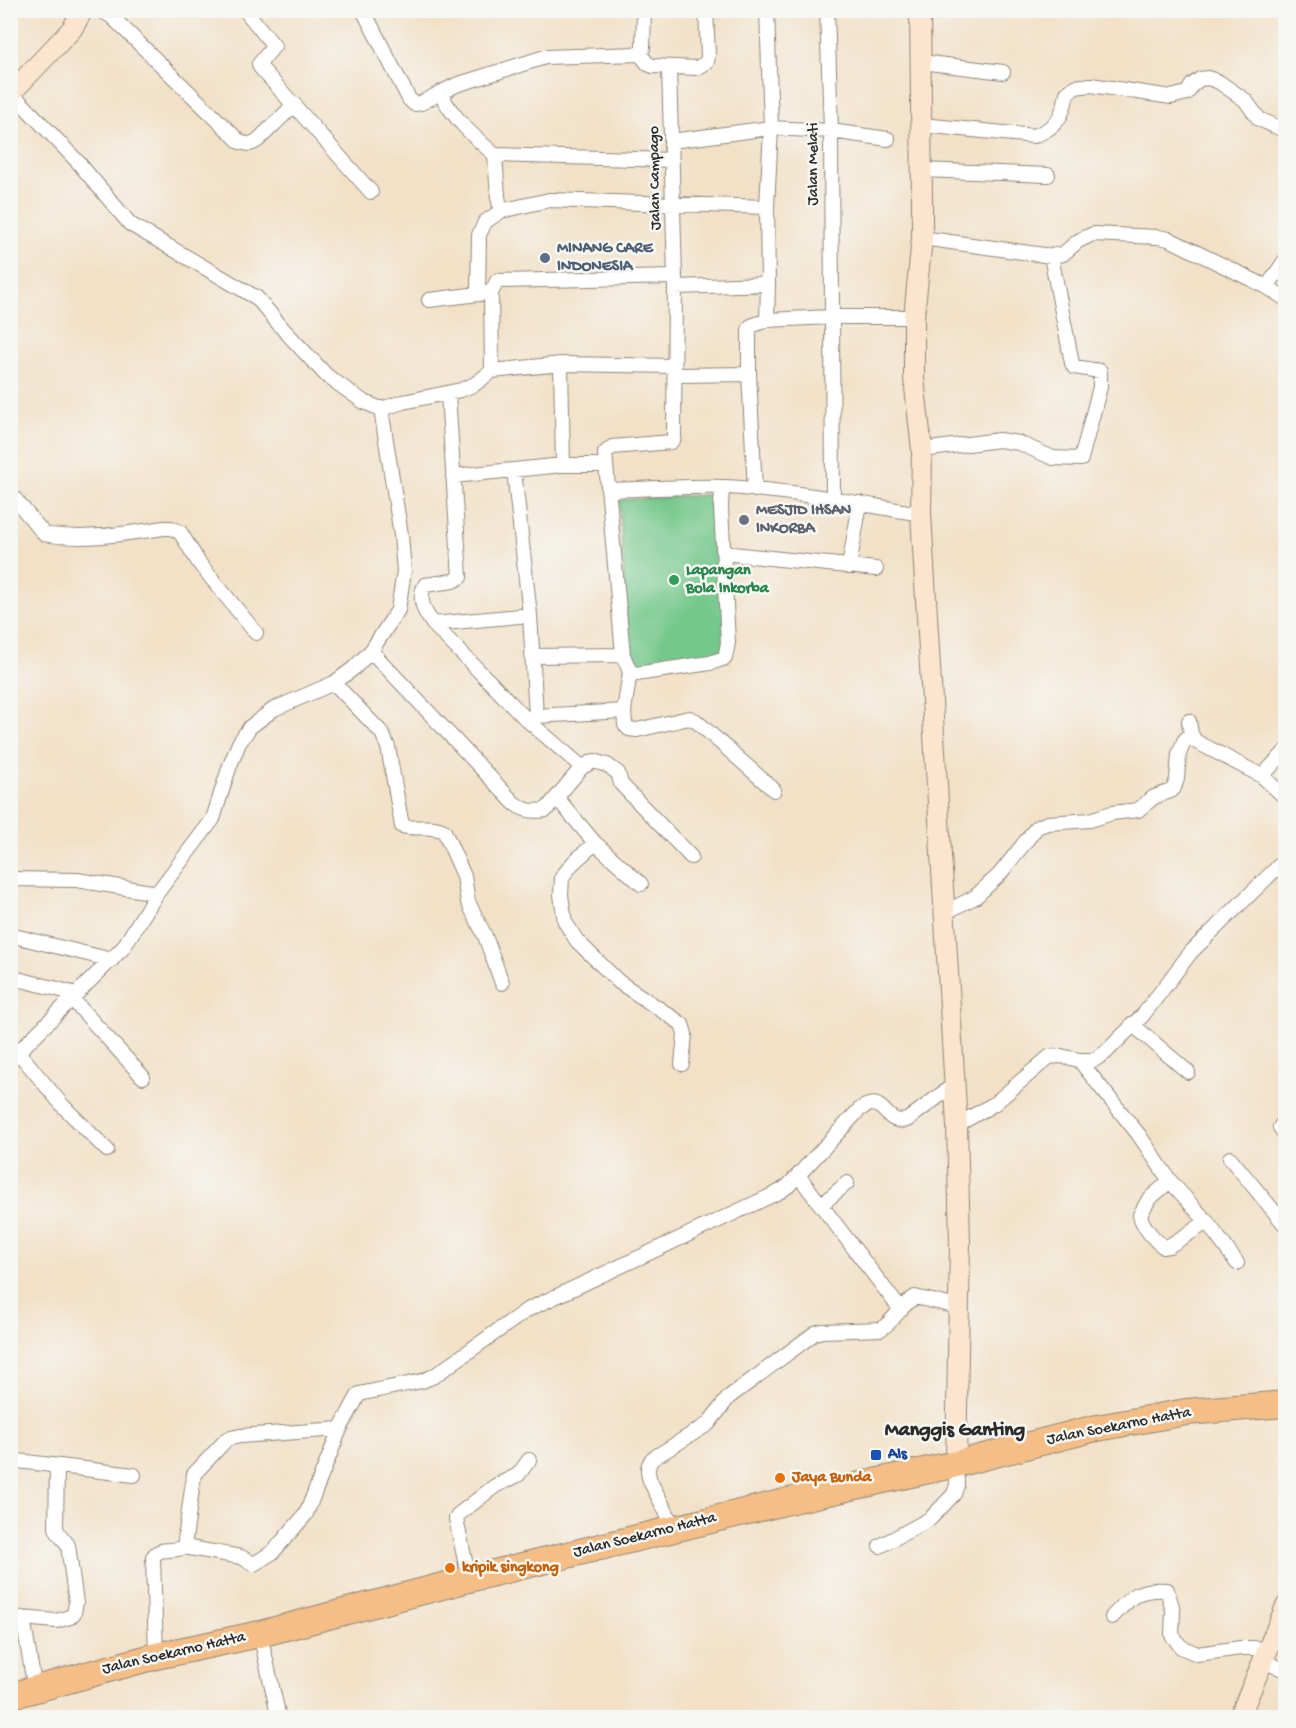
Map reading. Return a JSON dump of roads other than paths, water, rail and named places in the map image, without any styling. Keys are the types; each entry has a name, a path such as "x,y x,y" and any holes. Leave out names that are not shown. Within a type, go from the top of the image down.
{"highway":[{"name":"Jalan Soekarno Hatta","path":"10,1696 156,1656 260,1634 469,1579 956,1464 1092,1429 1186,1412 1286,1404"}],"street":[{"path":"83,10 72,28 11,93 78,162 130,224 257,298 327,375 364,402 381,409 403,402 448,394 476,384 492,370 561,364 749,374"},
{"path":"100,10 111,16 240,142 246,145 259,140 295,104"},
{"path":"245,10 274,46 259,64 260,67 295,104 370,192"},
{"path":"363,10 409,99 414,104 421,103 456,85 545,57 640,54"},
{"path":"640,54 643,48 644,10"},
{"path":"640,54 648,64 669,68 697,68 707,62 706,10"},
{"path":"767,10 771,128 767,207 767,320"},
{"name":"Jalan Melati","path":"827,10 831,131 833,499"},
{"path":"880,1546 930,1519 957,1490 960,1243 957,1125 921,514 922,450 914,379 914,317 922,238 920,10"},
{"path":"921,62 1003,72"},
{"name":"Jalan Campago","path":"606,465 605,453 612,447 673,441 675,282 669,68"},
{"path":"922,124 1034,136 1059,121 1065,109 1067,93 1074,87 1091,85 1171,97 1181,96 1200,79 1208,78 1219,81 1245,100 1259,119 1286,131"},
{"path":"440,93 449,110 461,124 495,155 672,160"},
{"path":"672,141 771,128 831,131 888,139"},
{"path":"495,155 501,211"},
{"path":"922,170 1048,175"},
{"path":"492,370 479,235 485,222 501,211 549,200 767,207"},
{"path":"922,238 1051,256 1063,254 1078,241 1093,234 1158,237 1169,239 1267,286 1286,299"},
{"path":"922,450 999,440 1019,443 1053,458 1081,459 1100,387 1100,371 1074,368 1051,256"},
{"path":"1267,286 1286,259"},
{"path":"429,300 485,294 501,280 768,284"},
{"path":"755,489 749,374 749,330 751,326 767,320 914,317"},
{"path":"561,364 563,465"},
{"path":"448,394 460,577 453,581 430,583 423,588 421,592 424,610 434,624 582,767"},
{"path":"107,1150 14,1056 123,948 157,893 213,819 239,742 250,726 274,708 334,682 354,668 371,651 398,610 404,571 401,535 381,409"},
{"path":"453,476 563,465 606,465 623,655 630,672 624,711 625,725 629,729 637,730 689,718 696,721 774,790"},
{"path":"514,471 530,615 532,718"},
{"path":"608,489 722,487 755,489 921,514"},
{"path":"630,672 636,674 710,663 725,658 728,643 722,487"},
{"path":"10,493 44,534 58,537 116,536 164,528 180,532 199,563 256,633"},
{"path":"849,567 860,503"},
{"path":"723,553 876,569"},
{"path":"434,624 530,615"},
{"path":"371,651 514,803 528,812 546,810 582,767 594,761 607,765 618,773 621,784 691,857"},
{"path":"532,656 623,655"},
{"path":"334,682 382,733 388,747 402,826 415,829 438,828 444,831 464,876 468,902 485,936 502,983"},
{"path":"532,718 624,711"},
{"path":"946,912 982,891 999,875 1037,827 1048,823 1090,820 1112,813 1138,810 1154,797 1171,791 1177,779 1179,754 1190,728 1196,741 1262,776 1286,798"},
{"path":"1262,776 1286,751"},
{"path":"557,798 595,843 641,884"},
{"path":"595,843 573,863 562,877 561,895 565,922 577,941 619,982 682,1024 685,1034 682,1064"},
{"path":"957,1125 994,1104 1048,1057 1061,1056 1079,1060 1094,1060 1105,1053 1143,1015 1191,952 1286,859"},
{"path":"10,879 77,880 157,893"},
{"path":"10,935 111,960"},
{"path":"10,977 75,997 143,1077"},
{"path":"1132,1024 1188,1072"},
{"path":"1079,1060 1139,1135 1170,1181 1207,1222 1237,1263"},
{"path":"156,1656 153,1557 155,1553 179,1550 184,1547 241,1557 254,1564 273,1552 306,1514 339,1429 358,1394 423,1381 434,1376 527,1311 779,1192 788,1186 866,1105 872,1103 878,1106 894,1120 907,1120 955,1084"},
{"path":"1286,1120 1280,1127 1286,1136"},
{"path":"1230,1158 1286,1226"},
{"path":"798,1175 901,1310"},
{"path":"1170,1181 1145,1203 1140,1215 1143,1223 1160,1244 1164,1247 1169,1246 1207,1222"},
{"path":"820,1205 847,1183"},
{"path":"675,1529 650,1481 648,1468 652,1459 708,1424 729,1396 815,1333 881,1329 915,1297 958,1307"},
{"path":"184,1547 194,1474 227,1439 240,1436 339,1429"},
{"path":"10,1460 134,1475"},
{"path":"469,1579 456,1519 459,1514 495,1486 518,1475 529,1460"},
{"path":"35,1690 17,1617 64,1620 70,1617 76,1608 68,1545 56,1528 57,1466"},
{"path":"1112,1617 1134,1594 1156,1589 1167,1590 1173,1610 1172,1635 1181,1647 1197,1654 1256,1648 1263,1656 1286,1670"},
{"path":"1239,1718 1263,1656 1286,1606"},
{"path":"260,1634 279,1718"}],"place":[{"name":"MINANG CARE INDONESIA","path":"545,258"},
{"name":"MESJID IHSAN INKORBA","path":"744,520"},
{"name":"Lapangan Bola Inkorba","path":"674,580"},
{"name":"Als","path":"876,1455"},
{"name":"Jaya Bunda","path":"780,1478"},
{"name":"kripik singkong","path":"450,1568"}],"district":[{"name":"Manggis Ganting","path":"955,1431"}]}
